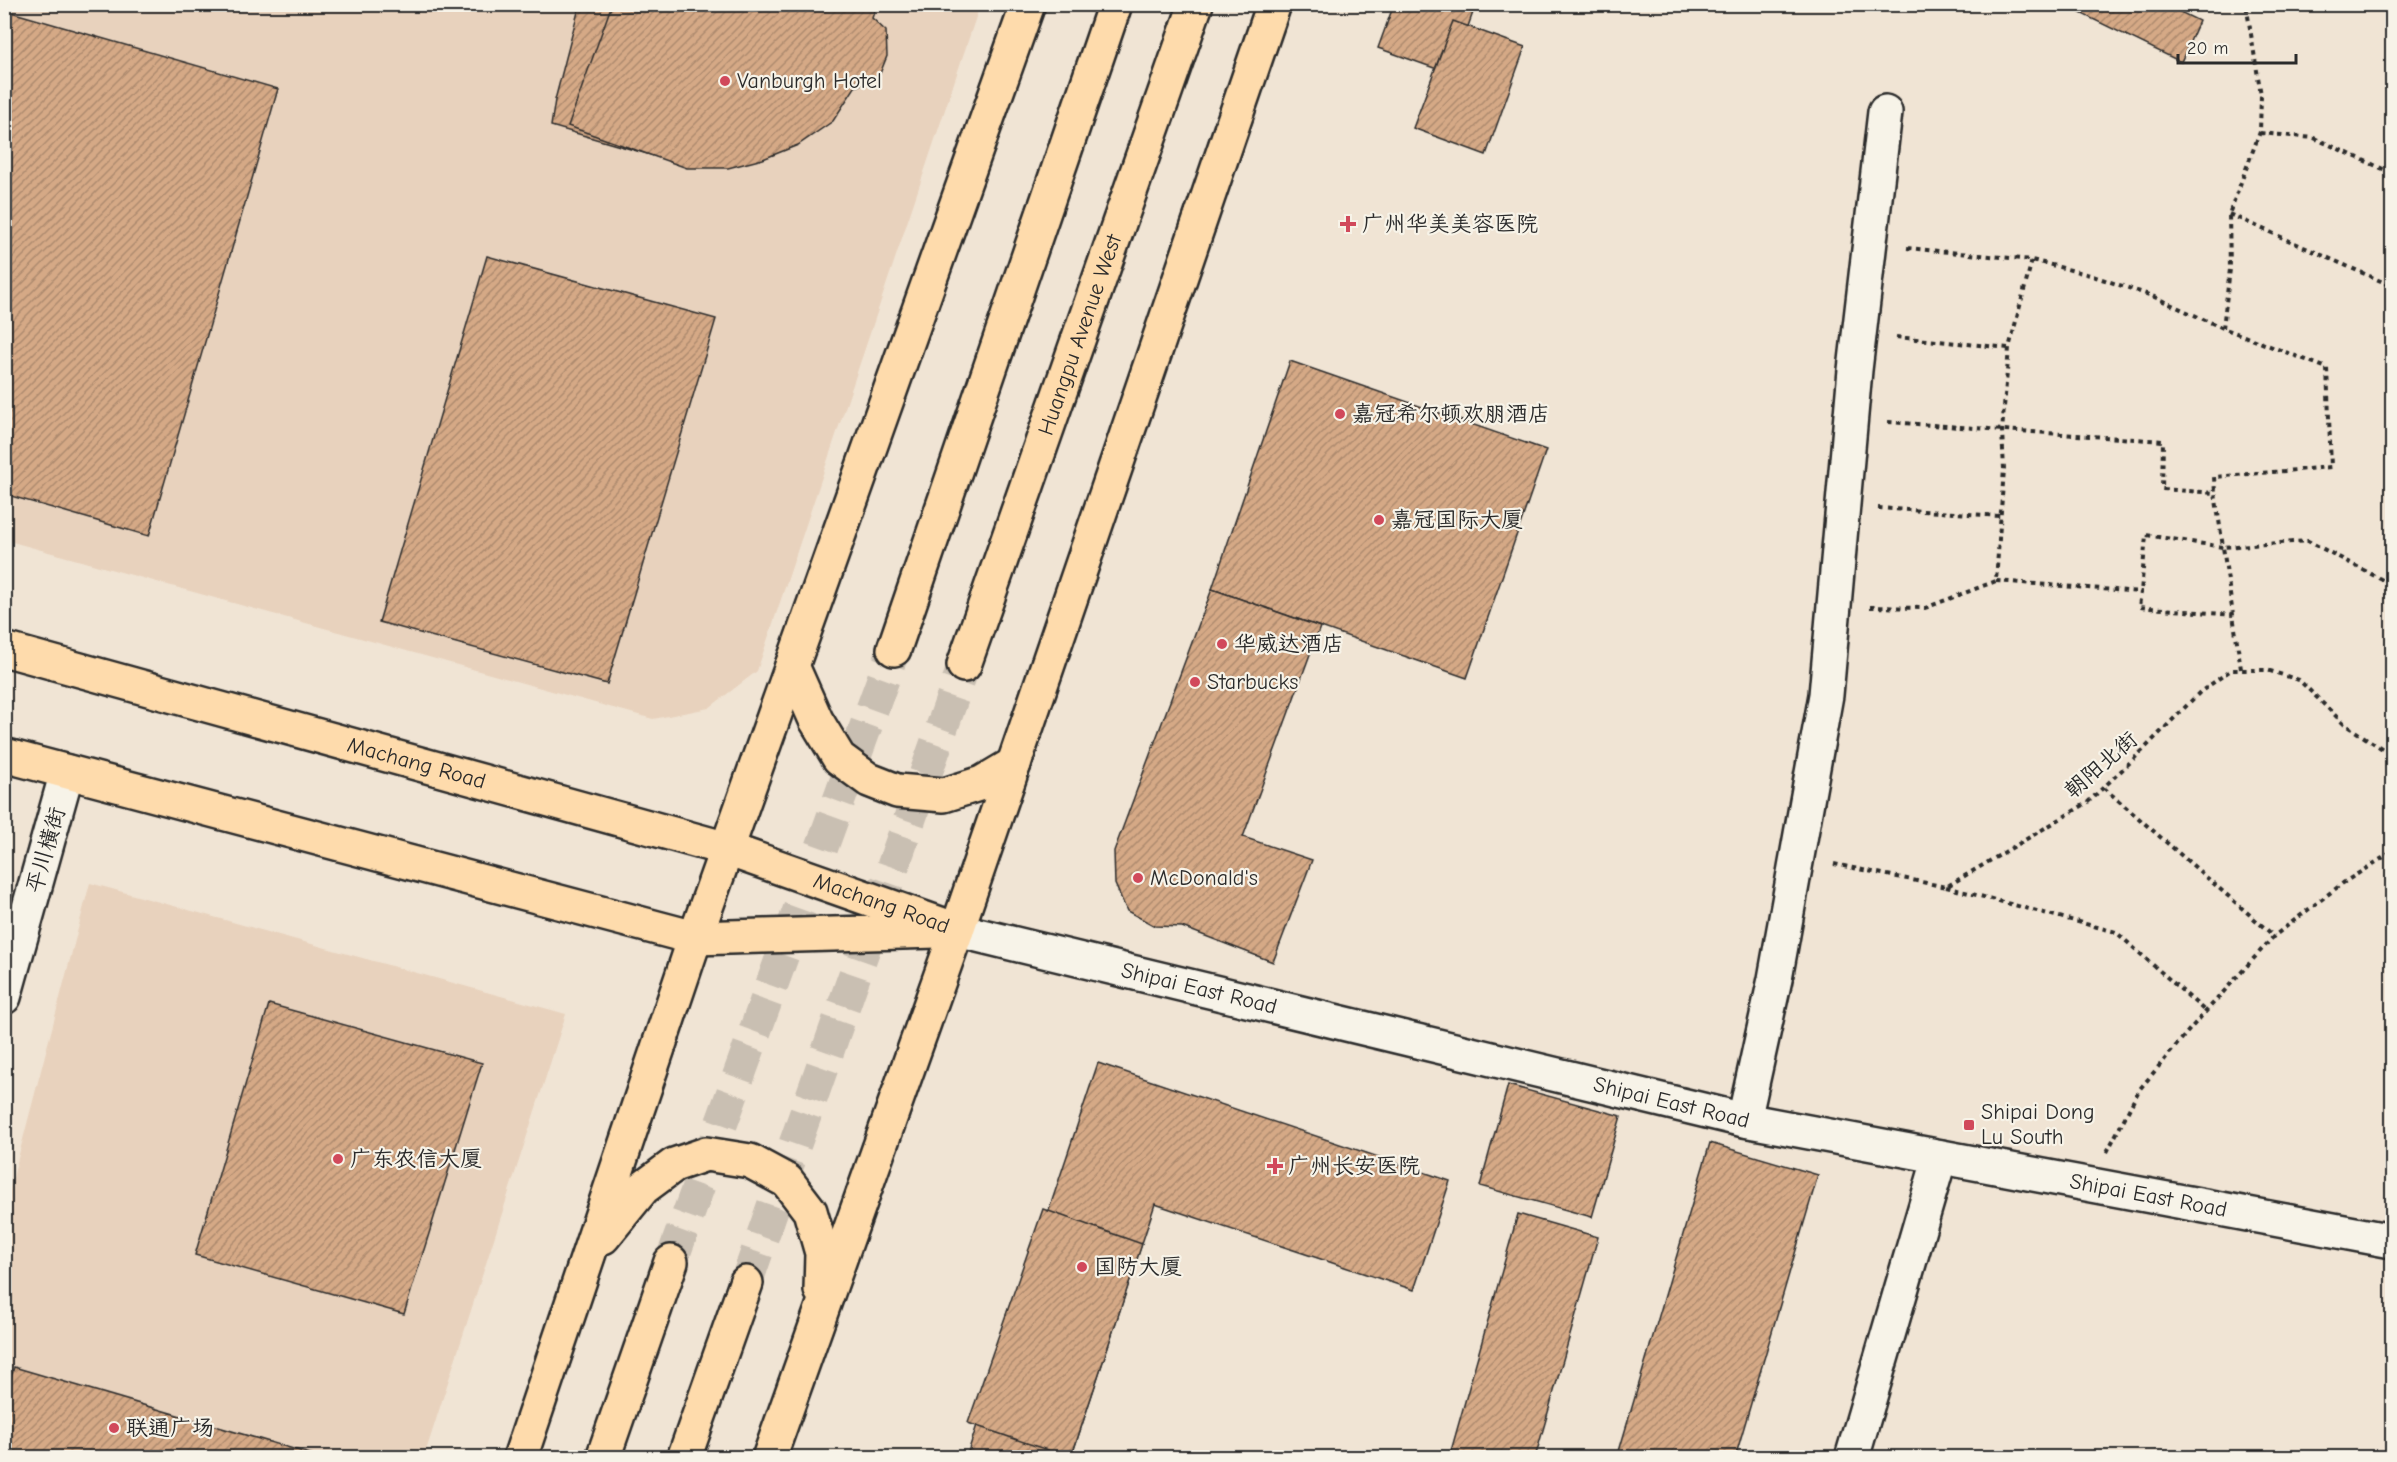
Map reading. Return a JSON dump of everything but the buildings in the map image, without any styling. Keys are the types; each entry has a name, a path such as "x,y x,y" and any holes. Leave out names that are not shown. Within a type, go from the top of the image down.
{"main road":[{"path":"520,1458 695,938 1028,4"},
{"path":"894,649 1115,4"},
{"name":"Huangpu Avenue West","path":"964,665 1196,4"},
{"path":"769,1458 957,930 1274,4"},
{"name":"Machang Road","path":"4,649 727,849 957,930"},
{"path":"792,666 816,720 839,758 878,784 897,791 944,795 982,783 1014,764"},
{"name":"Machang Road","path":"4,755 695,938 957,930"},
{"path":"590,1253 643,1188 674,1165 706,1154 750,1161 787,1181 810,1211 822,1253 821,1313"},
{"path":"603,1458 671,1262"},
{"path":"684,1458 746,1283"}],"street":[{"path":"1744,1120 1775,979 1826,694 1860,333 1885,112"},
{"name":"平川横街","path":"4,997 68,772"},
{"name":"Shipai East Road","path":"957,930 1744,1120 2392,1241"},
{"path":"1852,1458 1940,1157"}],"path":[{"path":"2223,328 2230,269 2229,214 2260,132 2261,96 2246,4"},
{"path":"2260,132 2314,138 2392,173"},
{"path":"2229,214 2392,286"},
{"path":"1870,245 2032,260 2090,275 2152,296 2223,328 2327,368 2331,466 2214,477 2241,669"},
{"path":"1996,581 2004,469 2002,431 2009,348 2032,260"},
{"path":"1860,333 2009,348"},
{"path":"1852,419 2163,441 2162,489 2215,493"},
{"path":"1844,506 2000,516"},
{"path":"2233,615 2139,607 2146,535 2223,547 2308,542 2392,585"},
{"path":"1836,606 1925,608 1996,581 2141,592"},
{"name":"朝阳北街","path":"1946,887 2087,803 2200,692 2231,670 2267,670 2299,680 2344,724 2392,755"},
{"path":"2104,788 2274,936"},
{"path":"2090,1185 2139,1090 2274,936 2343,883 2392,852"},
{"path":"1797,857 1946,887 2116,932 2206,1011"}],"shaded area":[{"path":"4,5 980,5 757,671 709,708 653,719 5,540"},
{"path":"90,883 566,1014 424,1457 5,1458 5,1208"}],"tunnel":[{"path":"671,1262 894,649"},
{"path":"746,1283 964,665"}],"place":[{"name":"Vanburgh Hotel","path":"725,81"},
{"name":"广州华美美容医院","path":"1348,224"},
{"name":"嘉冠希尔顿欢朋酒店","path":"1340,414"},
{"name":"嘉冠国际大厦","path":"1379,520"},
{"name":"华威达酒店","path":"1222,644"},
{"name":"Starbucks","path":"1195,682"},
{"name":"McDonald's","path":"1138,878"},
{"name":"Shipai Dong Lu South","path":"1969,1125"},
{"name":"广东农信大厦","path":"338,1159"},
{"name":"广州长安医院","path":"1275,1166"},
{"name":"国防大厦","path":"1082,1267"},
{"name":"联通广场","path":"114,1428"}]}
